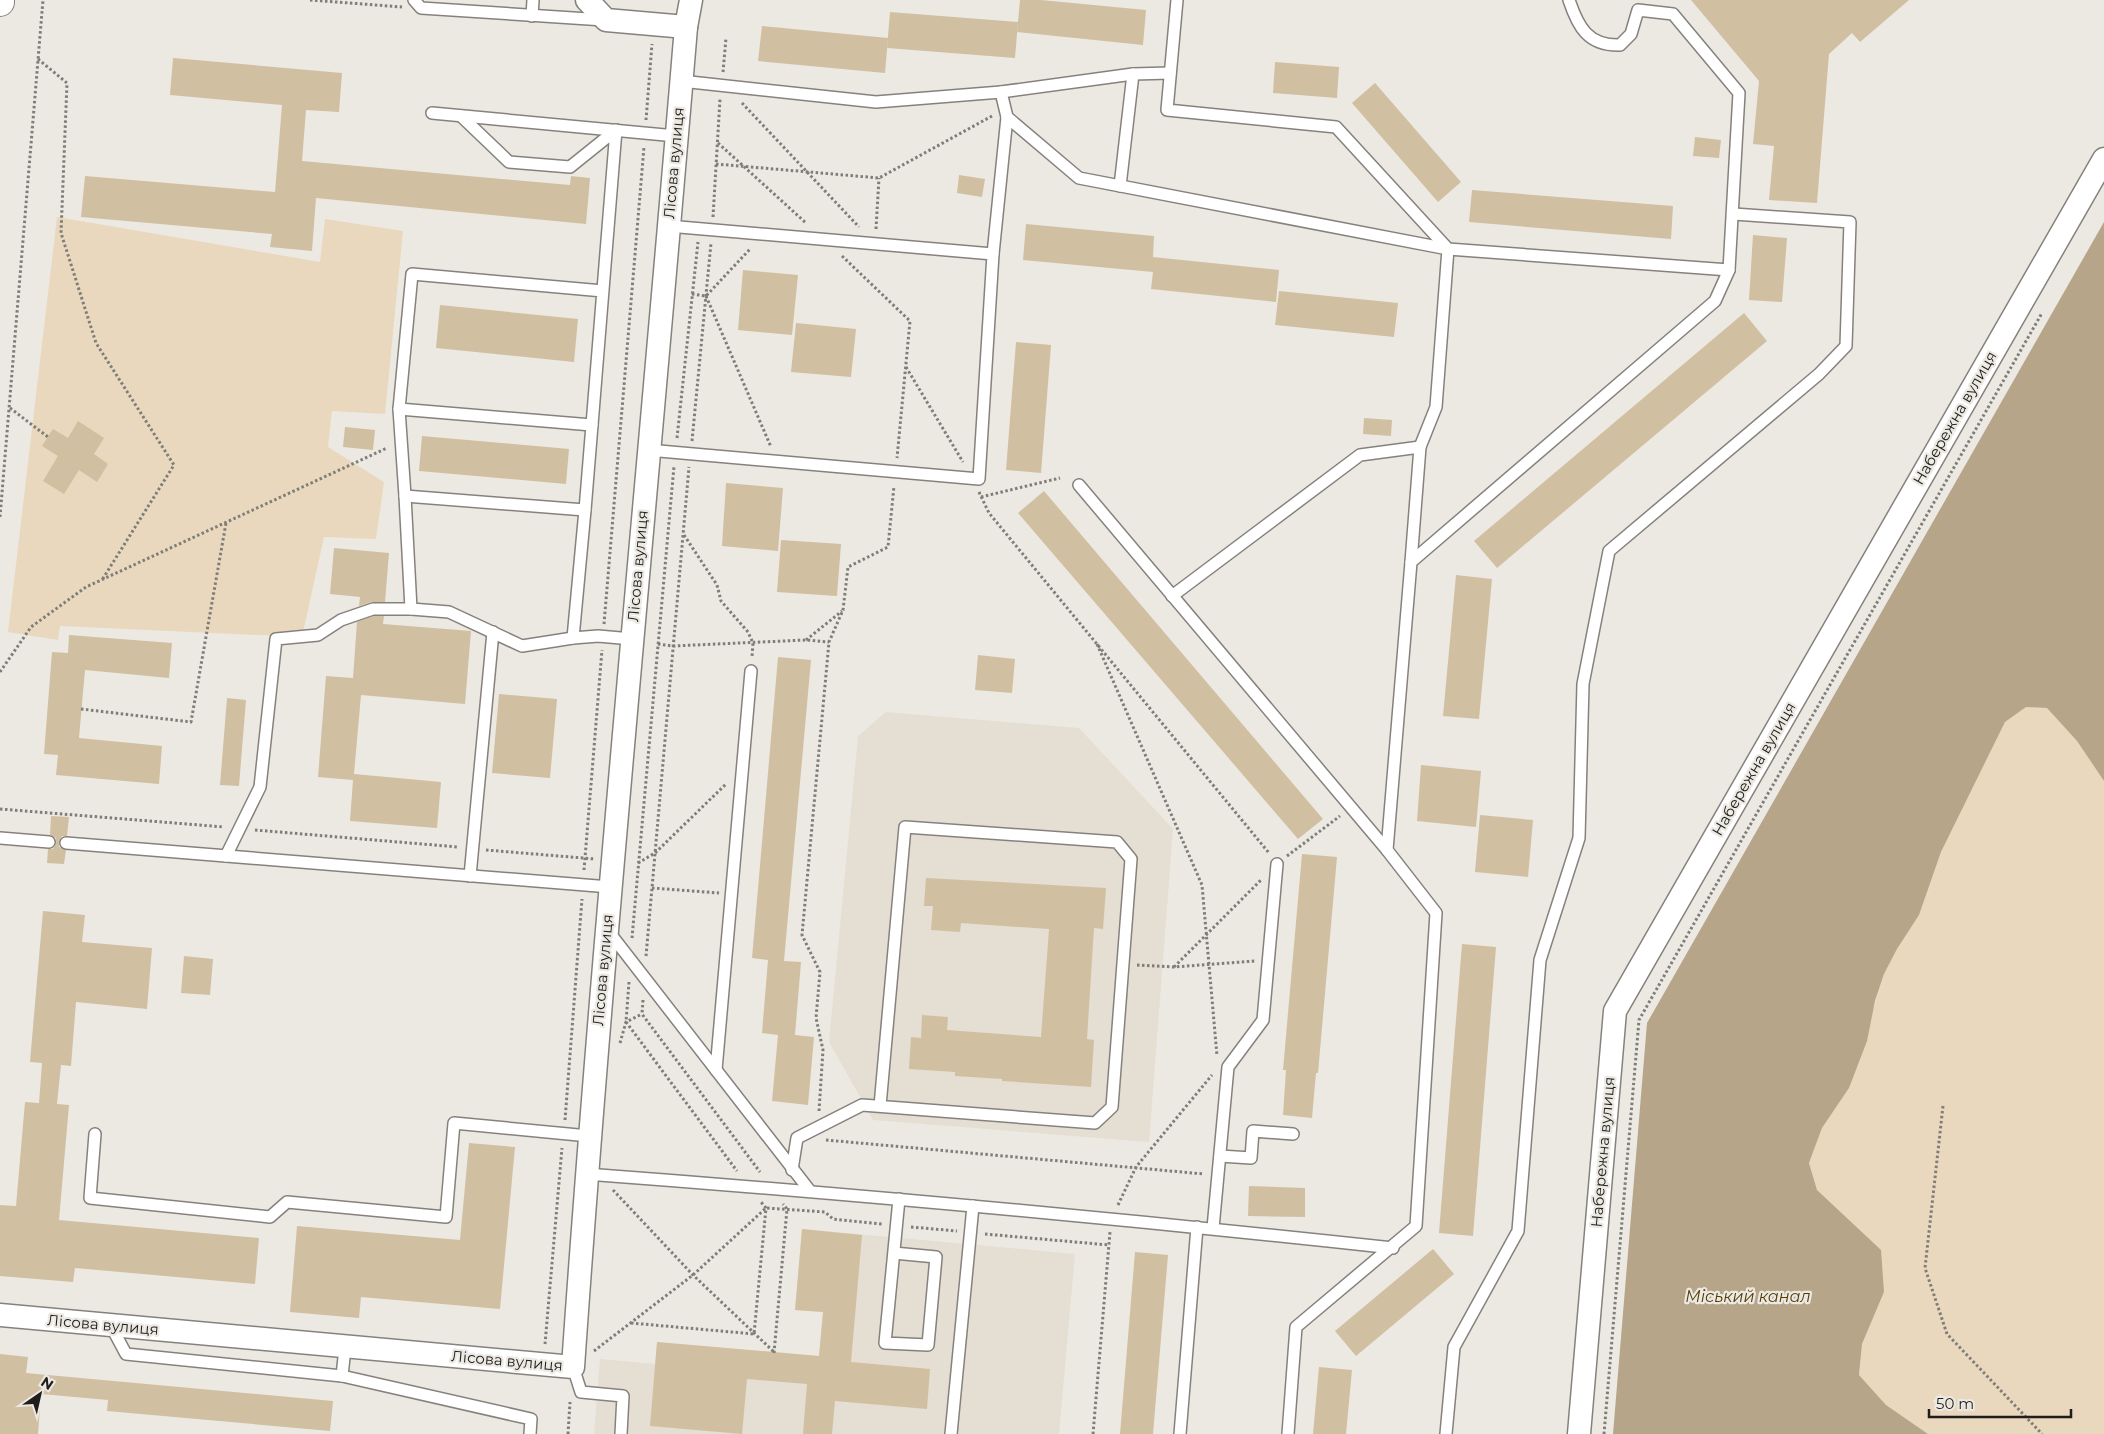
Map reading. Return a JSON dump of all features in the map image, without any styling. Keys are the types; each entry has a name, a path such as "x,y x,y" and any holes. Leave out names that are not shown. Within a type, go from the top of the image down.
{"street":[{"path":"586,0 606,20 686,27"},
{"name":"Лісова вулиця","path":"0,1315 345,1348 573,1367 597,1174 589,1136 676,136 686,27 691,0"},
{"name":"Набережна вулиця","path":"1579,1434 1615,1011 2104,159"}],"lane":[{"path":"532,16 533,0"},
{"path":"1177,0 1167,110 1336,127 1448,250 1436,407 1420,447 1387,850"},
{"path":"1411,562 1715,301 1729,270 1734,214 1739,93 1673,14 1638,10 1631,34 1620,46 1606,46 1586,35 1575,18 1569,0"},
{"path":"417,4 532,16 606,20"},
{"path":"681,82 876,102 1001,92 1132,74 1170,73"},
{"path":"1120,186 1132,74"},
{"path":"648,450 979,479 992,254 1006,113 1001,92"},
{"path":"432,113 676,136"},
{"path":"1006,113 1079,178 1448,250 1729,270"},
{"path":"461,116 509,162 570,167 616,130"},
{"path":"573,638 616,130"},
{"path":"1446,1434 1454,1347 1518,1231 1540,960 1579,838 1583,684 1610,551 1819,374 1846,346 1850,222 1734,214"},
{"path":"668,226 992,254"},
{"path":"411,608 406,496 399,409 412,274 603,291"},
{"path":"399,409 592,425"},
{"path":"1172,596 1360,455 1420,447"},
{"path":"1079,485 1387,850 1436,913 1416,1226 1296,1327 1288,1434"},
{"path":"406,496 585,510"},
{"path":"226,856 260,787 276,639 318,635 342,620 373,609 411,608 449,612 522,646 573,638 603,636 632,639"},
{"path":"470,876 492,632"},
{"path":"716,1070 750,671"},
{"path":"792,1170 797,1138 862,1105 1095,1123 1112,1107 1131,859 1117,842 905,827 880,1106"},
{"path":"0,838 49,842"},
{"path":"66,843 610,887"},
{"path":"1214,1228 1228,1067 1263,1020 1277,864"},
{"path":"607,928 810,1191"},
{"path":"95,1134 90,1198 270,1217 287,1202 446,1217 454,1123 589,1136"},
{"path":"1220,1156 1251,1158 1253,1131 1293,1134"},
{"path":"597,1174 810,1191 1214,1228 1392,1248"},
{"path":"894,1253 936,1257 928,1346 885,1344 899,1199"},
{"path":"951,1434 973,1206"},
{"path":"1180,1434 1197,1227"},
{"path":"111,1326 126,1354 342,1376 531,1419 530,1434"},
{"path":"342,1376 345,1348"},
{"path":"573,1367 581,1392 623,1396 621,1434"}],"path":[{"path":"0,517 43,0"},
{"path":"310,0 417,4"},
{"path":"543,1364 654,24"},
{"path":"597,1174 693,1276 774,1353 787,1210 642,1014 683,534 712,230 726,38"},
{"path":"38,59 67,83 62,233 96,344 174,465 102,580"},
{"path":"724,86 876,244"},
{"path":"716,164 879,178 1006,113"},
{"path":"718,143 910,321 888,547 848,567 843,610 830,642 802,935 820,972 816,1018 823,1050 817,1127"},
{"path":"876,244 879,178"},
{"path":"699,229 675,452 638,863 626,1022 766,1208 754,1334"},
{"path":"706,296 764,235"},
{"path":"692,294 706,296"},
{"path":"706,296 777,461"},
{"name":"Набережна вулиця","path":"1604,1434 1639,1020 2045,307"},
{"path":"905,367 973,478 989,513 1277,864"},
{"path":"9,408 48,437"},
{"path":"0,672 31,627 86,587 402,442"},
{"path":"981,497 1060,478"},
{"path":"81,709 191,722 226,523"},
{"path":"683,534 717,585 721,601 748,632 753,643 750,671"},
{"path":"806,640 843,610"},
{"path":"658,644 673,646 806,640 830,642"},
{"path":"1097,644 1202,886 1217,1059"},
{"path":"0,809 638,863 655,853 742,769"},
{"path":"1174,967 1277,864 1350,808"},
{"path":"652,888 731,894"},
{"path":"1123,964 1174,967 1268,960"},
{"path":"1093,1434 1111,1219 1136,1167 1218,1068"},
{"path":"1943,1106 1925,1268 1947,1334 2042,1434"},
{"path":"797,1138 1219,1175"},
{"path":"573,1367 693,1276 766,1208 825,1212 833,1219 896,1226 1109,1245"},
{"path":"631,1323 754,1334"}],"shaded area":[{"path":"57,217 320,262 325,219 403,231 385,414 332,411 328,447 384,482 376,539 324,537 302,637 60,626 58,640 8,632"},
{"path":"2026,707 2047,708 2077,741 2104,781 2104,1434 1928,1434 1886,1405 1859,1375 1862,1344 1884,1292 1843,1215 1817,1190 1809,1163 1822,1128 1849,1088 1884,974 1897,949 1919,915 1941,852 2005,722"},
{"path":"886,712 1079,728 1173,829 1149,1142 873,1120 829,1042 858,736"},
{"path":"802,1229 1075,1254 1059,1434 594,1434 600,1359 655,1364 657,1342 819,1356 823,1312 795,1310"}],"water":[{"name":"Міський канал","path":"2104,222 2104,781 2077,741 2047,708 2026,707 2005,722 1941,852 1919,915 1897,949 1884,974 1875,1001 1867,1041 1849,1088 1822,1128 1809,1163 1817,1190 1881,1250 1884,1292 1862,1344 1859,1375 1886,1405 1928,1434 1613,1434 1647,1023"}],"building":[{"path":"1020,0 1041,0 1146,10 1143,45 1017,32"},
{"path":"1691,0 1909,0 1860,42 1852,33 1829,54 1817,203 1769,200 1774,146 1753,144 1759,81"},
{"path":"890,12 1018,22 1015,58 887,48"},
{"path":"762,26 888,38 885,73 758,61"},
{"path":"173,58 342,73 339,112 306,110 302,161 570,185 571,176 590,178 586,224 316,198 312,251 270,247 272,234 81,217 85,176 275,192 282,105 170,95"},
{"path":"1275,62 1339,67 1337,98 1273,93"},
{"path":"1375,83 1461,182 1438,202 1352,103"},
{"path":"1695,137 1721,140 1719,158 1693,156"},
{"path":"959,175 985,179 982,197 957,193"},
{"path":"1472,190 1673,206 1671,239 1469,222"},
{"path":"1026,224 1154,236 1153,257 1279,270 1276,302 1151,289 1153,272 1023,260"},
{"path":"1753,235 1787,238 1782,302 1749,300"},
{"path":"743,270 798,275 792,335 738,330"},
{"path":"1279,291 1398,303 1394,337 1275,325"},
{"path":"440,305 578,319 574,362 436,348"},
{"path":"1744,313 1767,341 1497,568 1474,541"},
{"path":"796,323 856,329 851,377 791,372"},
{"path":"1016,342 1051,345 1041,473 1006,470"},
{"path":"1364,418 1392,420 1391,436 1363,434"},
{"path":"78,421 104,438 94,454 108,464 97,482 79,470 64,494 43,481 58,456 42,446 53,429 68,438"},
{"path":"345,427 375,430 373,450 343,447"},
{"path":"422,436 569,449 566,484 419,471"},
{"path":"726,483 783,488 778,551 722,546"},
{"path":"1044,491 1323,819 1298,839 1018,513"},
{"path":"781,540 841,544 837,596 777,592"},
{"path":"334,548 389,553 385,602 371,602 359,606 360,597 330,594"},
{"path":"1456,575 1492,579 1479,719 1443,716"},
{"path":"374,616 384,616 383,624 471,631 465,704 361,695 354,774 441,782 437,828 350,821 353,780 318,777 326,676 353,678 357,622"},
{"path":"69,635 172,643 169,678 85,670 79,738 162,746 159,784 56,775 58,755 44,754 52,652 68,653"},
{"path":"978,655 1015,659 1012,693 975,690"},
{"path":"778,657 811,660 784,961 801,962 795,1035 814,1037 808,1105 772,1101 778,1035 762,1033 768,960 752,958"},
{"path":"499,694 557,699 550,778 492,773"},
{"path":"227,698 246,700 239,786 220,785"},
{"path":"1421,765 1481,771 1476,827 1417,821"},
{"path":"1480,815 1533,820 1528,877 1475,872"},
{"path":"51,816 69,817 67,836 62,836 59,842 59,847 66,850 64,864 47,863 48,849 53,849 56,843 56,838 50,835"},
{"path":"1302,854 1337,857 1318,1073 1316,1073 1312,1118 1283,1115 1286,1070 1283,1070"},
{"path":"926,878 1106,888 1103,929 1094,928 1087,1039 1094,1040 1091,1087 1002,1081 1002,1079 955,1076 955,1072 909,1069 911,1037 921,1038 922,1015 948,1017 947,1030 1041,1037 1049,929 961,923 960,932 931,930 933,906 924,906"},
{"path":"43,911 85,915 82,942 152,948 147,1009 76,1002 71,1066 61,1065 57,1104 69,1105 59,1220 259,1238 255,1284 75,1268 73,1282 0,1276 0,1205 16,1206 25,1102 39,1103 42,1063 30,1062"},
{"path":"1462,944 1496,947 1473,1236 1439,1233"},
{"path":"184,956 213,959 210,995 181,993"},
{"path":"469,1143 515,1147 500,1309 361,1297 359,1318 290,1312 297,1226 460,1240"},
{"path":"1249,1186 1305,1188 1305,1217 1248,1216"},
{"path":"802,1229 862,1235 851,1362 930,1369 927,1409 835,1401 832,1434 803,1434 807,1384 747,1379 742,1434 650,1426 657,1342 819,1356 823,1312 795,1310"},
{"path":"1433,1249 1454,1274 1356,1356 1335,1331"},
{"path":"1135,1252 1168,1255 1153,1434 1120,1434"},
{"path":"0,1354 28,1357 26,1373 333,1401 330,1431 107,1411 108,1400 41,1394 38,1434 0,1434"},
{"path":"1319,1367 1352,1370 1346,1434 1313,1434"}]}
